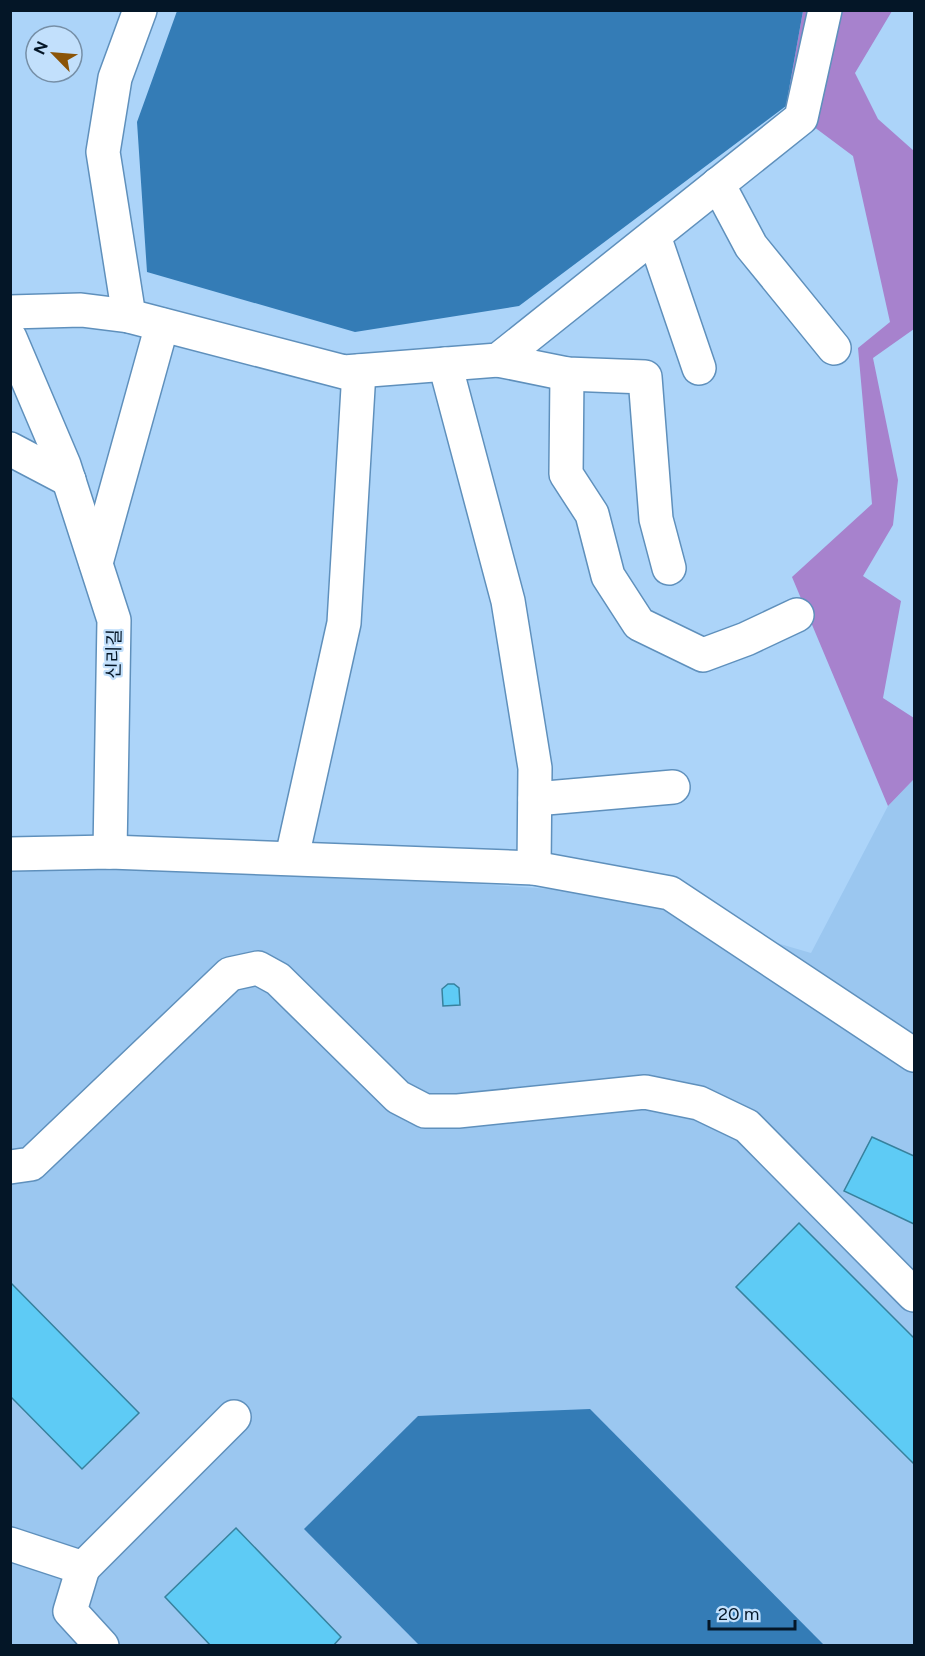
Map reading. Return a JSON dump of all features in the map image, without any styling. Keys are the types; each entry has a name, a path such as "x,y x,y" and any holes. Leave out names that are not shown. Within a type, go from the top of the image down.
{"street":[{"path":"129,316 103,152 115,78 140,10"},
{"path":"498,360 801,118 825,10"},
{"path":"718,184 751,246 834,348"},
{"path":"654,236 699,368"},
{"path":"10,312 81,309 129,316 344,372 498,360 567,374 645,376 656,519 669,568"},
{"path":"96,563 162,325"},
{"name":"신리길","path":"10,338 69,480 114,620 110,852"},
{"path":"445,364 508,601 535,768 534,868"},
{"path":"292,857 344,623 359,371"},
{"path":"567,374 566,474 592,514 608,576 639,624 703,655 746,639 797,615"},
{"path":"10,449 69,480"},
{"path":"535,799 673,787"},
{"path":"10,854 110,852 292,857 534,868 670,893 915,1055"},
{"path":"10,1167 31,1164 230,974 258,968 278,979 398,1096 426,1111 458,1111 645,1092 699,1102 747,1126 915,1295"},
{"path":"852,1231 915,1261"},
{"path":"102,1646 70,1611 83,1568 234,1417"},
{"path":"10,1544 83,1568"}],"shaded area":[{"path":"177,10 803,11 786,106 519,306 355,332 147,272 137,122"},
{"path":"803,11 892,11 855,73 878,119 914,151 914,329 873,358 898,480 893,525 863,576 901,601 883,698 914,718 914,779 888,806 792,577 872,504 858,348 890,322 853,156 786,106"},
{"path":"914,779 914,1645 11,1646 11,858 297,871 606,893 811,953 888,806"},
{"path":"590,1409 824,1645 419,1645 304,1529 418,1416"}],"building":[{"path":"448,984 454,984 459,988 460,1005 443,1006 442,989"},
{"path":"872,1137 914,1156 914,1224 844,1191"},
{"path":"799,1223 914,1338 914,1464 736,1287"},
{"path":"10,1282 139,1413 82,1469 10,1396"},
{"path":"236,1528 341,1637 333,1646 211,1646 165,1597"}]}
